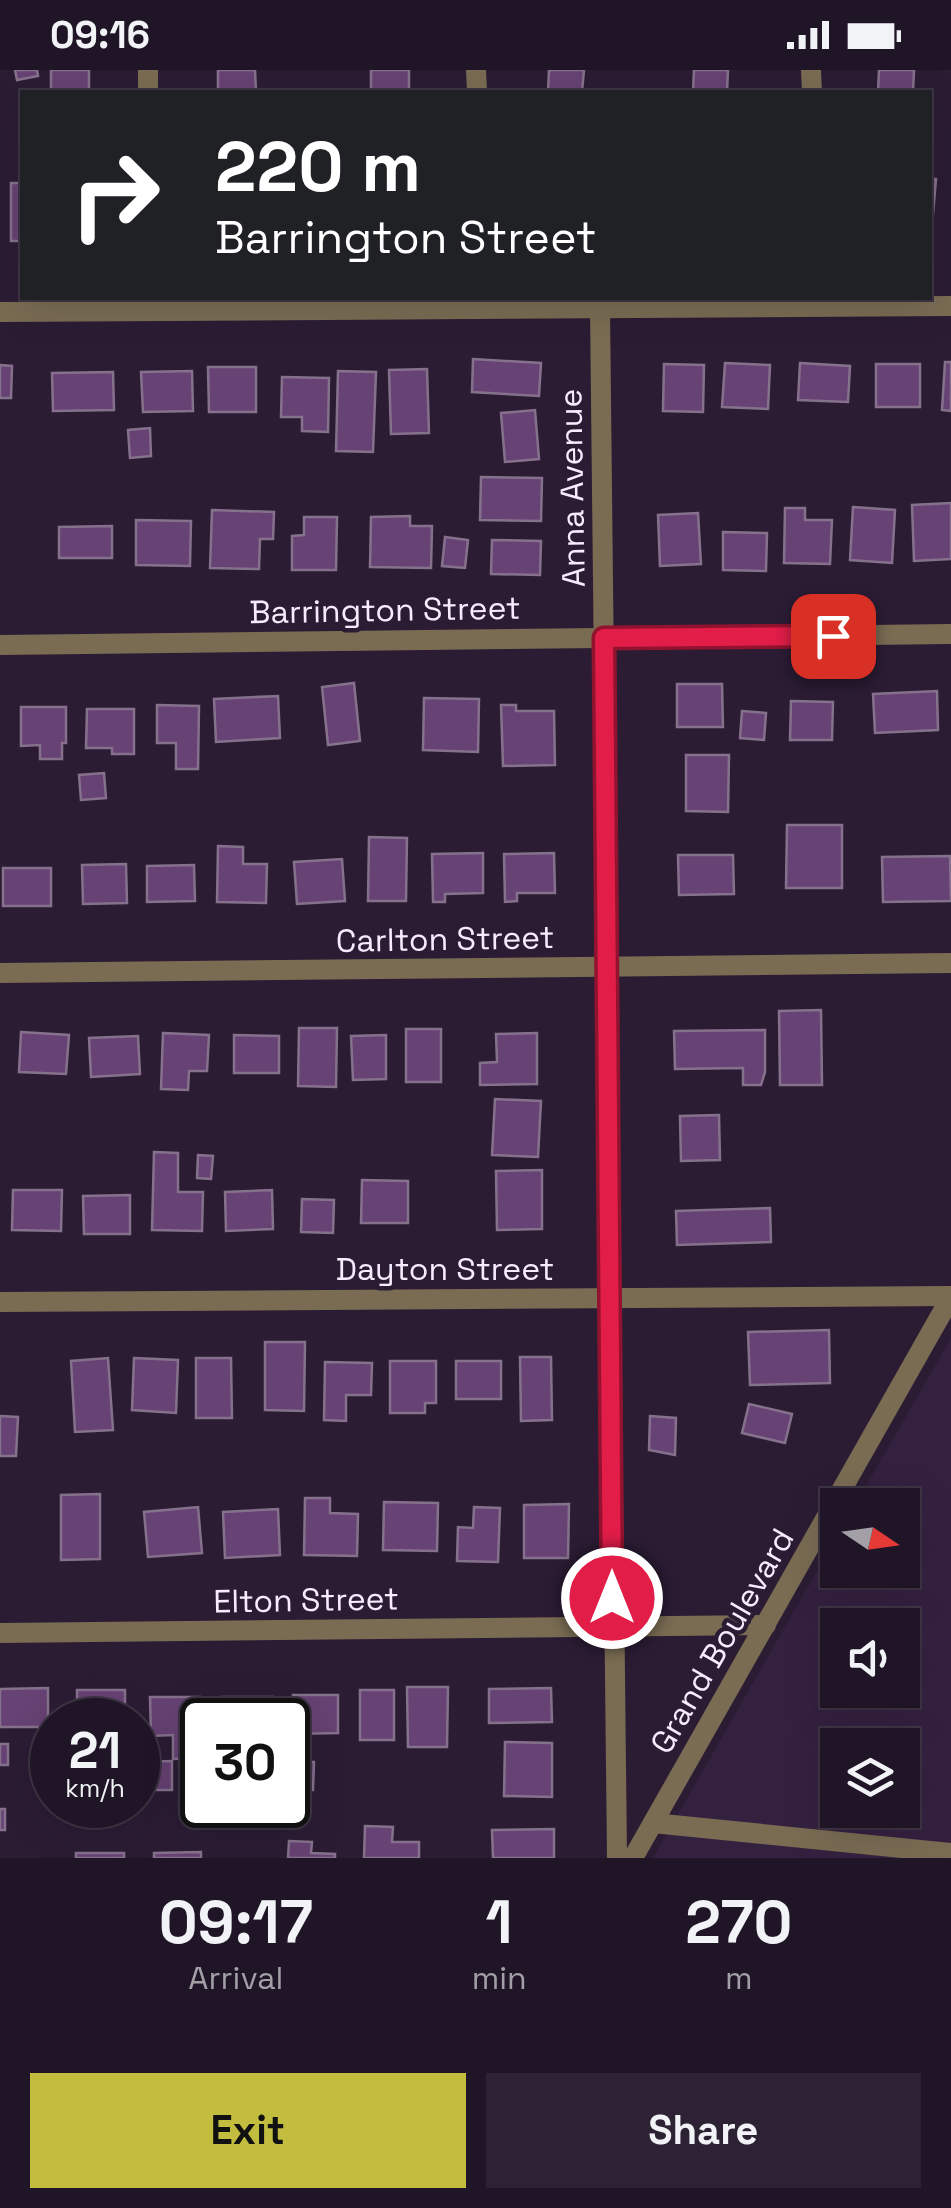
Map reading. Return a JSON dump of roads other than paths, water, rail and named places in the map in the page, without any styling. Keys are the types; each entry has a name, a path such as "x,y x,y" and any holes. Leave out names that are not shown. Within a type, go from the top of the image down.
{"street":[{"path":"0,312 951,306"},
{"name":"Anna Avenue","path":"600,308 617,1858"},
{"name":"Barrington Street","path":"0,645 951,634"},
{"name":"Carlton Street","path":"0,973 951,963"},
{"name":"Dayton Street","path":"0,1302 951,1296"},
{"name":"Grand Boulevard","path":"633,1858 951,1296"},
{"path":"612,1627 766,1626"},
{"name":"Elton Street","path":"0,1632 612,1627"},
{"path":"652,1822 951,1853"}]}
